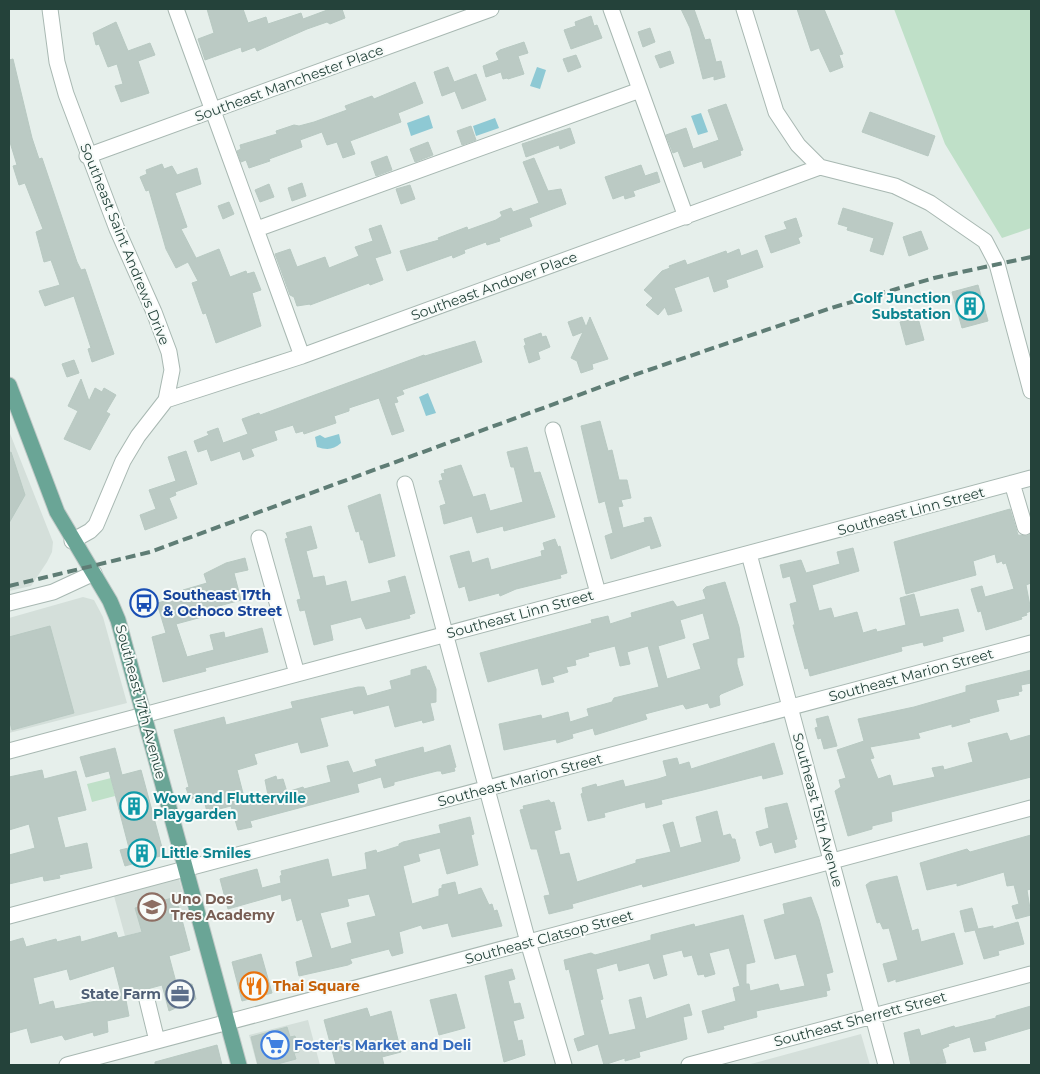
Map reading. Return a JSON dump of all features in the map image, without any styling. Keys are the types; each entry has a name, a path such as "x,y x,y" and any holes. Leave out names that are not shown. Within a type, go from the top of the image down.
{"main road":[{"name":"Southeast 17th Avenue","path":"9,385 57,512 72,541 110,601 118,620 239,1065"}],"street":[{"name":"Southeast Saint Andrews Drive","path":"50,9 56,62 88,156 169,352 172,370 166,400 138,436 123,461 96,525 90,531 72,541"},
{"path":"176,9 302,356"},
{"name":"Southeast Manchester Place","path":"88,156 491,9"},
{"path":"610,9 686,217"},
{"path":"744,9 776,112 798,145 820,167 895,186 930,203 982,237 990,247 997,264 1031,391"},
{"path":"257,229 640,90"},
{"name":"Southeast Andover Place","path":"166,400 302,356 820,167"},
{"path":"554,430 598,593"},
{"name":"Southeast Linn Street","path":"9,751 1031,478"},
{"path":"1012,483 1025,527"},
{"path":"405,484 528,942 564,1065"},
{"path":"259,538 296,674"},
{"name":"Southeast 15th Avenue","path":"750,554 886,1065"},
{"path":"9,604 52,592 94,573"},
{"name":"Southeast Marion Street","path":"9,916 1031,642"},
{"name":"Southeast Clatsop Street","path":"67,1065 1031,808"},
{"name":"Southeast Sherrett Street","path":"689,1065 1031,974"},
{"path":"147,1000 158,1041"}],"shaded area":[{"path":"9,431 53,542 52,552 47,562 31,586 9,591"},
{"path":"83,597 94,600 103,617 127,703 9,733 9,618"},
{"name":"Uno Dos Tres Academy","path":"179,879 190,919 125,936 114,896"},
{"path":"308,1020 320,1065 257,1065 249,1035"},
{"path":"861,1034 870,1065 747,1065"}],"green space":[{"path":"894,9 1031,9 1031,228 1002,238 945,144"},
{"path":"111,778 115,796 92,802 87,784"}],"water":[{"path":"537,67 546,70 540,89 530,86"},
{"path":"701,113 708,132 698,135 691,116"},
{"path":"429,115 433,128 411,136 407,123"},
{"path":"495,118 499,128 476,136 473,126"},
{"path":"428,393 436,413 426,416 419,397"},
{"path":"339,434 341,443 335,447 327,449 317,447 315,437 320,435 325,438"}],"building":[{"path":"207,9 243,9 248,23 266,17 268,24 301,13 303,19 330,9 342,9 345,18 330,24 327,22 307,29 257,51 255,47 242,52 241,47 205,60 198,39 214,33"},
{"path":"681,9 694,9 705,40 710,39 716,62 721,61 725,77 714,80 714,76 703,79 690,28"},
{"path":"797,9 824,9 843,54 839,55 843,67 830,72 819,48 811,51"},
{"path":"591,16 594,26 597,25 602,38 571,49 564,30 576,26 575,22"},
{"path":"116,22 128,51 150,43 155,55 138,61 149,93 121,102 115,86 123,84 117,64 108,67 99,44 96,45 93,33"},
{"path":"650,28 655,42 643,47 638,32"},
{"path":"524,42 528,53 518,56 524,74 503,79 501,72 486,77 483,66 499,60 496,53"},
{"path":"670,51 674,63 660,68 655,56"},
{"path":"576,55 581,67 568,72 563,59"},
{"path":"13,59 39,159 42,158 77,262 81,270 85,269 114,354 92,362 88,349 91,348 74,296 45,306 39,291 60,285 51,260 44,262 36,232 43,229 25,183 19,185 13,166 17,165 9,139 9,60"},
{"path":"448,67 454,82 476,74 486,100 462,109 455,91 442,96 434,72"},
{"path":"415,82 423,103 398,113 401,122 350,141 355,154 343,158 337,142 327,145 322,132 300,140 302,147 269,159 270,161 249,168 246,160 241,162 237,151 241,149 240,145 277,134 276,131 294,125 299,126 314,122 347,110 345,106 372,96 374,99"},
{"path":"726,104 743,150 740,151 741,155 704,168 702,161 684,167 678,151 673,153 666,135 686,128 693,149 719,140 708,110"},
{"path":"870,112 935,136 928,156 862,132"},
{"path":"471,126 476,140 462,145 457,131"},
{"path":"570,128 575,143 560,149 559,145 526,157 522,144"},
{"path":"428,142 433,155 415,162 410,149"},
{"path":"387,156 392,170 376,176 371,162"},
{"path":"534,158 548,191 561,189 566,204 529,218 532,226 499,238 500,241 487,245 486,242 464,250 465,253 453,258 452,255 407,271 400,251 439,240 438,238 467,227 468,230 496,220 502,216 500,212 511,208 513,212 539,203 523,162"},
{"path":"162,164 164,169 172,166 177,175 197,168 201,184 175,193 187,227 181,229 196,258 194,259 219,249 230,277 246,271 247,274 254,272 261,290 252,293 261,326 216,343 206,313 203,314 192,283 198,281 188,262 176,268 166,249 149,190 146,191 140,177 147,174 146,170"},
{"path":"641,165 645,176 657,172 660,182 633,191 635,196 625,199 624,195 613,199 605,177"},
{"path":"302,183 306,196 292,201 288,188"},
{"path":"269,184 274,197 260,202 255,190"},
{"path":"410,185 415,199 401,204 396,189"},
{"path":"229,202 234,214 223,219 218,206"},
{"path":"843,208 893,223 883,255 870,251 874,238 847,230 848,227 838,224"},
{"path":"796,218 802,236 798,238 800,243 771,253 765,236 787,229 784,222"},
{"path":"381,225 391,253 375,258 383,280 370,285 369,283 310,305 297,306 294,297 290,295 275,254 290,249 297,267 325,257 329,268 359,256 355,247 373,241 369,229"},
{"path":"921,231 928,249 909,256 903,237"},
{"path":"739,249 741,256 757,250 763,267 726,280 728,287 714,292 709,276 674,288 682,311 668,315 665,307 658,315 646,305 653,298 644,290 662,271 670,268 669,266 685,260 687,265 726,251 727,254"},
{"name":"Golf Junction Substation","path":"978,285 988,321 962,328 952,292"},
{"path":"582,317 586,327 590,317 608,359 592,364 593,369 581,373 577,361 571,358 583,332 573,336 568,322"},
{"path":"918,318 924,340 906,345 900,322"},
{"path":"541,333 542,337 546,336 550,347 538,352 540,359 529,363 524,339"},
{"path":"475,341 482,362 402,390 404,394 396,397 398,402 394,403 404,431 392,435 379,398 349,408 349,411 334,416 336,423 304,434 303,431 296,433 293,425 274,431 277,440 251,449 254,456 243,460 240,451 211,461 207,449 198,452 194,441 209,435 207,432 218,428 223,443 248,434 242,419 259,413 260,415 424,355"},
{"path":"74,360 79,373 67,377 62,364"},
{"path":"81,379 89,401 95,388 102,392 104,388 116,395 106,412 110,414 90,450 64,439 78,411 68,406"},
{"path":"600,421 608,451 612,450 619,480 627,480 631,498 621,500 623,506 618,507 623,528 645,522 644,518 651,517 661,546 651,549 650,545 611,559 605,536 613,533 605,501 599,503 581,426"},
{"path":"527,447 534,473 540,472 555,517 504,531 503,526 477,533 472,516 444,524 440,506 446,504 439,481 443,480 441,474 445,473 444,470 461,465 473,497 485,494 490,511 523,502 514,467 511,467 507,452"},
{"path":"186,451 197,484 175,492 176,495 169,498 177,518 145,530 140,515 156,509 149,490 176,481 168,457"},
{"path":"11,452 25,495 9,523 9,453"},
{"path":"380,494 395,556 369,563 363,540 361,540 359,531 356,532 348,506"},
{"path":"1010,509 1018,535 1027,536 1031,534 1031,583 1026,585 1031,611 1026,613 1027,615 1021,617 1022,619 986,630 981,611 978,612 971,589 982,586 985,597 1014,589 1006,563 1003,564 1002,561 997,563 995,554 973,561 976,575 906,594 894,542"},
{"path":"311,526 317,548 306,551 313,578 324,576 326,586 346,581 351,602 391,592 388,581 405,576 415,613 409,615 410,618 366,629 361,617 330,625 333,640 314,645 305,610 300,611 297,600 301,599 285,539 288,538 286,533"},
{"path":"555,539 558,547 560,546 567,573 560,575 561,578 516,589 500,596 499,593 469,601 465,586 459,588 450,556 469,551 472,563 488,558 491,570 542,556 541,551 545,550 543,543"},
{"path":"853,548 859,571 812,585 819,611 831,608 834,618 857,612 863,633 876,629 877,632 906,625 900,598 914,594 920,617 958,609 964,631 942,637 943,641 924,646 923,642 901,647 902,651 810,676 808,668 805,669 793,625 795,625 790,604 797,602 790,576 783,578 780,565 801,560 806,573 840,564 837,552"},
{"path":"245,558 248,570 234,573 241,600 201,611 202,617 176,624 187,657 214,650 210,635 224,632 225,638 262,628 268,652 205,668 206,671 163,682 152,637 166,633 157,603 185,596 183,590 207,583 204,574 226,563"},
{"path":"725,582 739,627 744,657 737,658 743,685 721,694 719,696 720,705 710,708 708,703 686,709 683,704 645,714 647,719 595,735 593,728 572,734 573,738 557,743 556,739 504,750 499,724 541,715 542,719 568,712 570,722 589,716 587,709 612,702 614,698 659,687 648,646 627,652 630,664 620,666 615,646 588,653 589,656 575,660 576,665 566,667 568,672 552,677 554,682 542,685 538,668 488,682 480,653 592,623 591,620 608,616 610,624 632,617 631,613 673,601 677,607 706,599 703,590 706,587","holes":["703,613 710,639 693,644 701,669 667,679 658,646 685,638 680,620"]},
{"path":"50,626 74,713 12,730 9,719 9,637"},
{"path":"426,666 436,689 436,702 430,703 434,720 423,723 422,720 395,727 389,705 354,714 353,710 320,718 328,746 301,753 298,742 254,754 257,764 237,770 245,801 268,795 265,780 276,776 277,780 283,779 287,792 303,787 304,789 331,782 327,766 348,761 353,773 377,766 375,760 423,747 424,753 450,745 456,767 454,768 455,771 442,774 441,771 437,771 394,782 394,785 384,788 381,777 357,784 359,792 250,821 252,827 238,830 231,806 207,812 203,796 190,799 186,788 189,787 174,730 224,717 226,725 293,708 291,702 358,687 364,687 367,696 392,689 390,681 411,675 411,670"},
{"path":"1031,670 1031,683 1021,685 1022,691 1018,692 1019,695 996,700 999,711 969,719 970,722 952,727 952,724 918,733 920,738 870,747 874,758 870,759 878,779 890,775 893,786 935,777 932,768 943,766 944,770 973,762 968,743 1007,733 1010,741 1031,735 1031,777 891,812 892,821 872,826 872,829 848,836 835,791 841,787 839,780 846,778 837,750 864,741 858,719 914,707 966,692 966,686"},
{"path":"828,716 837,746 824,749 821,738 818,739 815,728 818,727 816,719"},
{"path":"774,743 783,774 763,779 762,775 661,800 662,804 646,808 645,802 604,813 605,817 588,821 581,794 583,793 582,788 596,784 597,787 623,780 625,787 667,776 663,761 677,758 679,765 689,762 691,769"},
{"path":"115,748 122,775 141,770 164,855 125,866 120,850 129,848 109,771 86,777 80,757"},
{"path":"42,770 44,779 76,771 86,810 57,817 65,848 87,843 92,868 59,875 60,878 44,881 43,876 9,884 9,855 35,848 29,824 9,830 9,777"},
{"path":"549,800 551,803 554,802 561,829 554,831 560,855 569,853 577,882 636,863 636,860 671,852 663,825 673,822 680,848 702,842 696,817 717,811 723,836 730,834 732,839 735,839 740,858 739,861 643,887 642,884 572,904 573,908 549,914 544,896 550,895 537,849 531,849 520,810 524,809 523,806"},
{"path":"787,803 797,839 794,840 796,847 775,853 772,842 760,846 756,832 769,828 765,808"},
{"path":"470,817 474,834 471,835 478,865 447,874 440,848 418,854 420,861 403,866 412,904 439,896 439,889 442,888 442,885 455,882 458,895 481,888 489,905 492,904 494,911 497,910 502,926 452,937 448,923 423,929 421,925 399,932 403,953 392,956 389,949 350,959 352,963 348,965 299,976 296,962 313,957 302,919 297,921 291,898 282,901 281,894 228,909 220,879 257,869 262,888 281,883 281,871 328,859 332,877 367,869 365,853 376,850 377,853 399,846 403,842 441,833 439,825","holes":["369,894 376,916 347,923 352,943 331,949 320,913 349,906 347,899"]},
{"path":"1031,835 1031,889 1027,890 1031,915 1016,919 1012,906 1019,904 1014,885 1007,886 1004,872 957,886 957,883 927,890 920,863 967,849 970,852"},
{"path":"897,876 912,931 918,929 921,942 954,933 963,964 896,982 896,979 888,982 883,964 898,960 889,928 883,929 880,922 877,923 866,885 870,882"},
{"path":"176,897 190,950 169,956 177,986 192,984 196,999 169,1011 162,985 125,995 129,1016 107,1021 108,1032 94,1036 93,1032 65,1040 62,1035 31,1043 27,1028 9,1033 9,942 23,938 26,947 56,939 57,942 80,936 81,942 116,932 118,938 142,932 135,908","holes":["114,966 121,993 112,995 112,998 55,1009 53,1001 39,1005 33,978 67,969 70,980"]},
{"path":"811,897 833,972 826,974 830,990 826,991 827,996 756,1011 757,1017 723,1026 724,1029 708,1033 702,1011 736,1001 733,988 740,986 729,948 709,953 715,974 705,977 704,974 698,975 692,955 684,957 682,950 662,955 667,975 654,979 649,963 619,971 617,963 596,969 603,999 600,1000 609,1035 636,1029 629,1000 641,997 646,1019 689,1004 692,1015 683,1017 687,1039 639,1052 640,1057 625,1061 625,1058 604,1065 598,1044 578,1051 574,1039 585,1035 569,969 566,970 564,960 591,953 595,955 651,940 651,935 694,924 695,927 743,915 755,962 746,964 746,984 749,984 750,991 778,984 780,991 805,986 796,954 775,959 764,920 785,914 783,904"},
{"path":"972,908 978,929 993,926 993,929 1018,922 1024,944 998,951 999,955 984,959 975,930 965,932 960,911"},
{"path":"261,954 272,993 242,1001 232,962"},
{"path":"512,969 515,979 508,981 514,1004 520,1003 524,1018 513,1021 518,1041 522,1040 525,1055 504,1062 485,976"},
{"path":"456,994 465,1028 439,1035 430,1000"},
{"path":"1031,1006 1031,1028 984,1042 986,1050 974,1052 970,1037 948,1044 949,1046 942,1049 946,1063 911,1065 904,1033 919,1029 921,1036 954,1026 955,1028 996,1018 996,1016"},
{"path":"367,1008 370,1017 391,1011 401,1052 382,1057 384,1065 336,1065 324,1020"},
{"name":"Foster's Market and Deli","path":"287,1027 290,1037 295,1036 299,1052 294,1053 296,1059 274,1065 258,1065 251,1037"},
{"path":"217,1045 222,1065 155,1065 155,1062"}],"railway":[{"path":"9,586 150,552 625,378 831,308 934,278 1031,257"}],"place":[{"name":"Golf Junction Substation","path":"970,306"},
{"name":"Southeast 17th & Ochoco Street","path":"144,603"},
{"name":"Wow and Flutterville Playgarden","path":"134,806"},
{"name":"Little Smiles","path":"142,853"},
{"name":"Uno Dos Tres Academy","path":"152,907"},
{"name":"Thai Square","path":"254,986"},
{"name":"State Farm","path":"180,994"},
{"name":"Foster's Market and Deli","path":"275,1045"}]}
